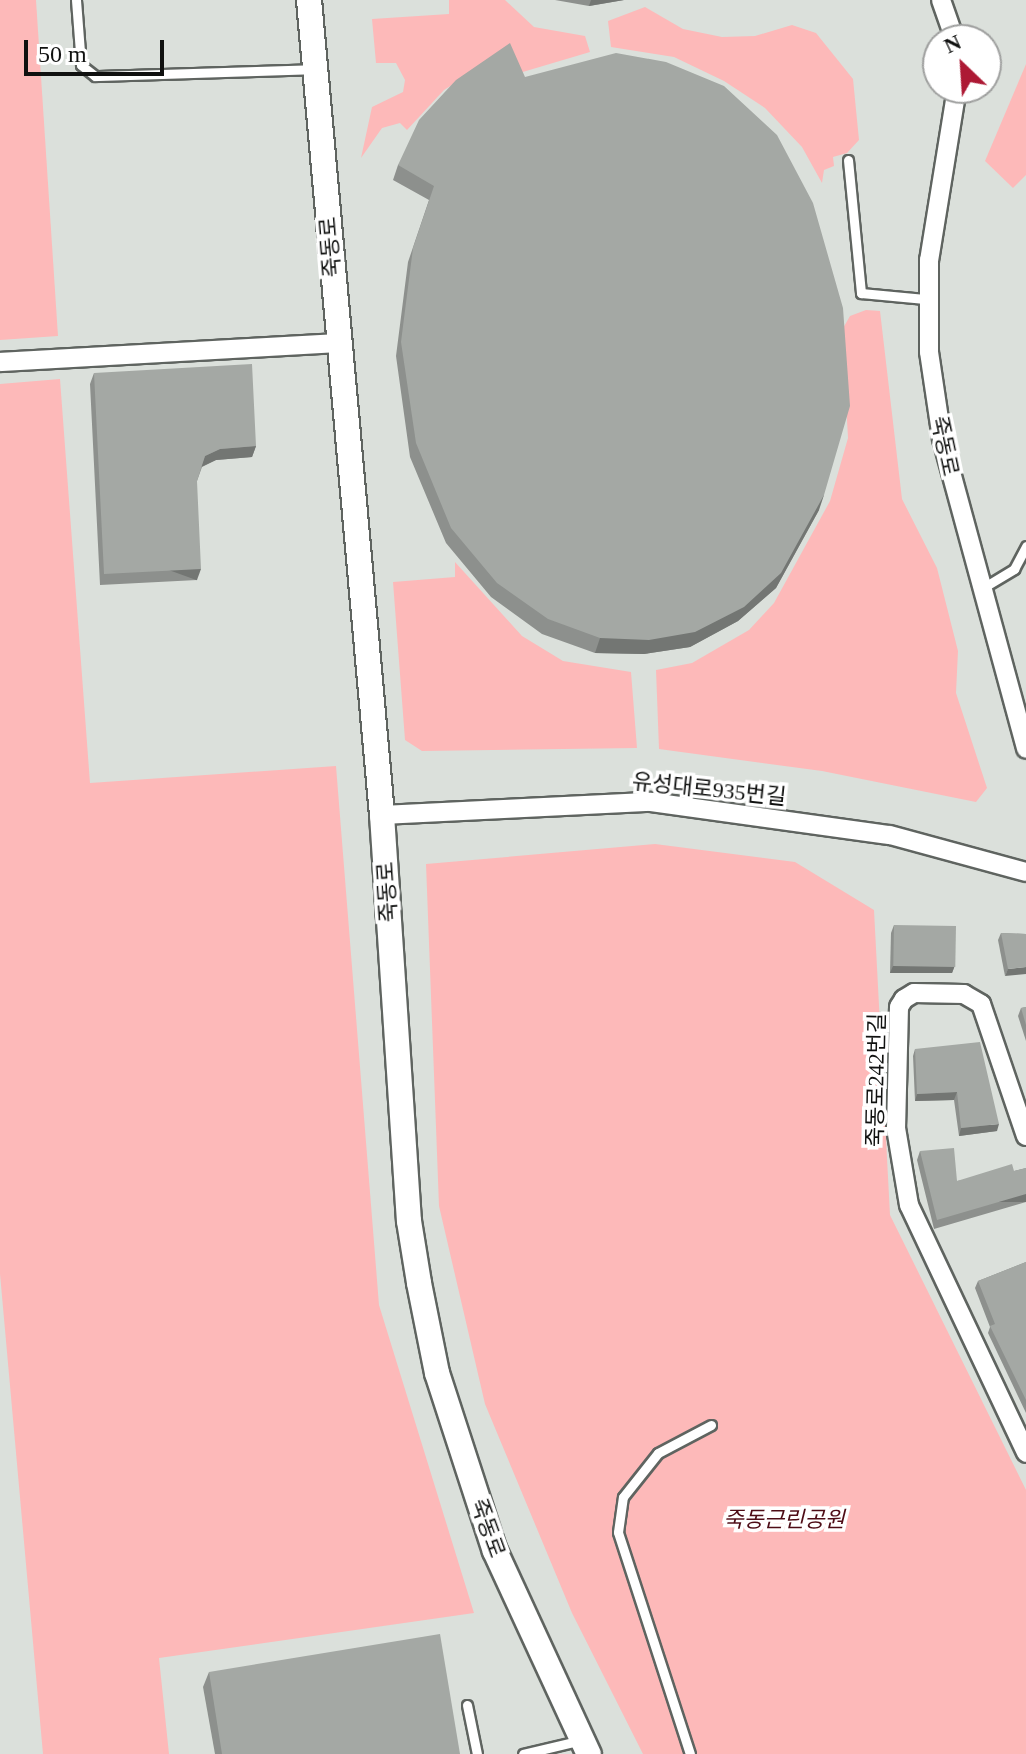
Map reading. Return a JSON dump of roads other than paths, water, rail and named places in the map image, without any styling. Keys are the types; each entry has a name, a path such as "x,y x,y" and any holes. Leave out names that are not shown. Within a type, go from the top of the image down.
{"street":[{"name":"죽동로","path":"309,0 382,815 409,1221 437,1373 495,1551 586,1747"},
{"path":"941,0 949,24"},
{"name":"죽동로","path":"955,104 925,299 942,439 980,589 1026,749"},
{"path":"0,362 338,343"},
{"name":"유성대로935번길","path":"382,815 651,802 890,835 1026,872"},
{"name":"죽동로242번길","path":"1026,1136 981,1004 964,994 914,993 904,999 899,1007 896,1128 909,1205 1026,1453"}],"lane":[{"path":"76,0 81,65 95,76 315,69"},
{"path":"848,160 861,293 925,299"},
{"path":"980,589 1014,569 1026,546"},
{"path":"690,1754 618,1532 623,1497 658,1453 711,1425"},
{"path":"467,1705 477,1754"},
{"path":"523,1754 586,1747"}],"park label":[{"name":"죽동근린공원","path":"784,1520"}]}
